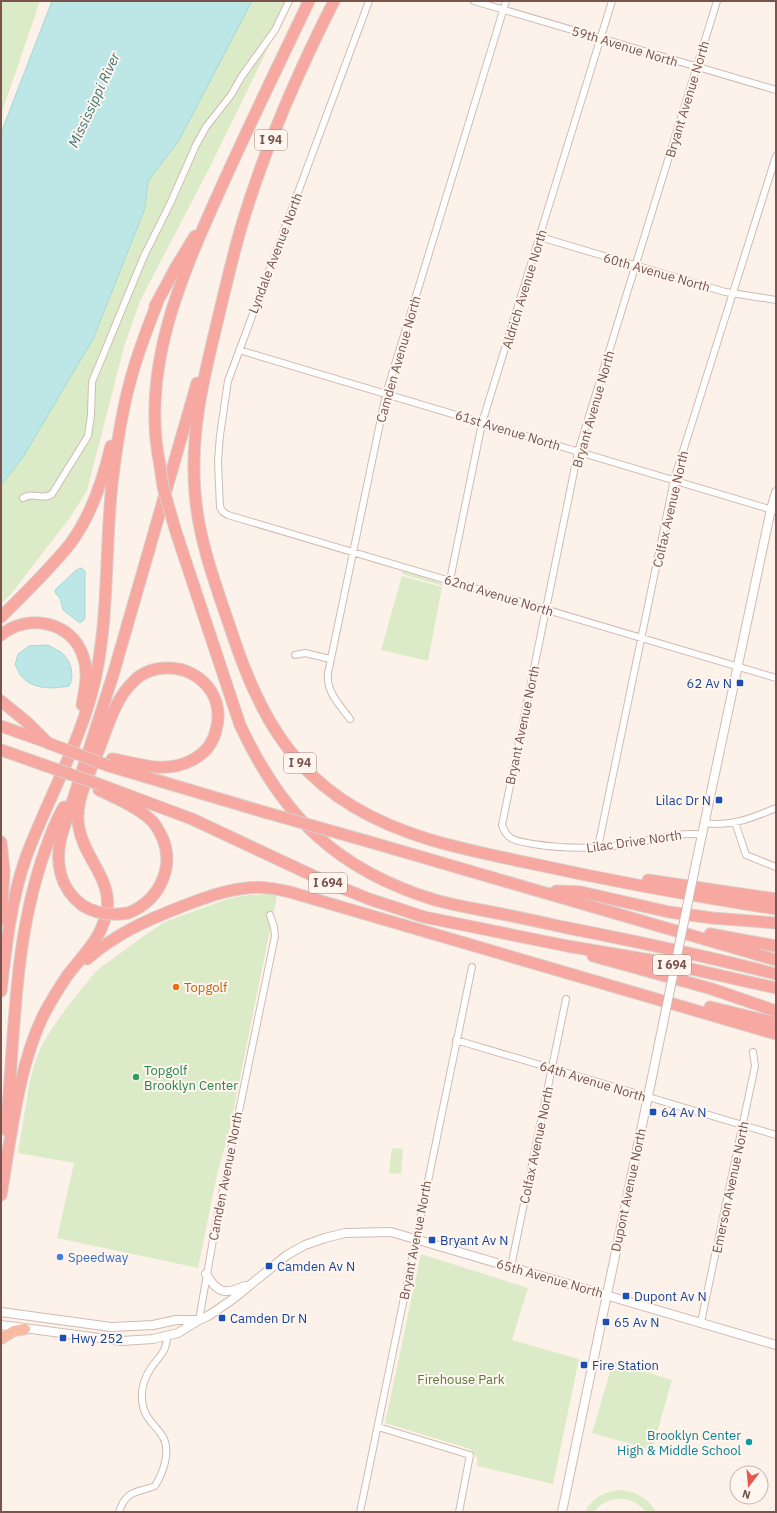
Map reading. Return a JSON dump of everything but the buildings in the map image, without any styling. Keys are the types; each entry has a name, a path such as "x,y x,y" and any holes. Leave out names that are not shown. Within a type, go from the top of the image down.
{"highway":[{"name":"I 94","path":"309,1 256,110 208,217 176,294 163,343 157,379 155,412 157,446 166,496 176,532 240,725 264,771 285,803 314,833 331,847 358,866 383,879 436,900 620,938 776,974"},
{"name":"I 94","path":"334,1 299,73 268,147 243,219 226,285 198,408 194,451 195,494 202,542 248,679 269,722 296,758 316,779 352,806 382,822 406,832 438,842 595,877 776,909"},
{"path":"1,617 70,544 88,514 109,457 124,388 135,352 146,324 185,250 208,217"},
{"path":"100,787 152,821 161,834 166,849 167,867 160,886 148,901 128,913 104,914 95,912 82,905 67,889 60,874 58,849 75,791 113,676 183,428 226,285"},
{"path":"1,991 9,927 17,889 31,844 83,722 95,680 102,633 112,484 123,410 137,357 158,300"},
{"path":"1,635 24,623 36,622 47,624 61,629 73,638 80,647 84,657 86,680 81,709 52,795"},
{"path":"1,1196 27,1060 35,1034 66,977 97,940 107,913 108,902 105,887 80,835 78,826 78,810 82,792 121,697 128,686 138,678 149,671 166,668 183,670 192,674 201,680 211,692 217,707 218,724 211,744 199,756 184,764 162,767 111,762"},
{"path":"1,701 48,742"},
{"name":"I 694","path":"1,726 48,742 90,759 111,762 264,812 540,890 776,960"},
{"name":"I 694","path":"1,750 192,819 320,879 368,899 424,916 567,946 656,961 776,988"},
{"path":"1,1187 17,995 26,923 33,891 45,852 62,810 75,791"},
{"path":"1,842 4,871 1,920"},
{"path":"595,877 614,875 776,899"},
{"path":"53,999 69,978 86,960 108,942 130,928 155,916 210,896 230,890 252,887 290,892 776,1034"},
{"path":"540,890 581,892 669,912 712,918 776,923"},
{"path":"623,915 776,946"},
{"path":"567,946 603,960 712,989 776,1011"},
{"path":"560,970 776,1023"},
{"path":"1,1339 14,1331 25,1329"}],"street":[{"path":"23,498 31,494 46,497 52,494 88,436 91,414 92,382 144,256 202,133 231,95 242,76 272,33 289,1"},
{"name":"Lyndale Avenue North","path":"223,512 220,507 218,461 220,435 228,381 369,1"},
{"name":"59th Avenue North","path":"474,1 776,90"},
{"name":"Camden Avenue North","path":"350,719 332,696 327,679 386,394 506,1"},
{"name":"Aldrich Avenue North","path":"450,580 482,423 612,1"},
{"name":"Bryant Avenue North","path":"502,825 578,452 717,1"},
{"name":"Colfax Avenue North","path":"598,847 674,480 776,156"},
{"name":"60th Avenue North","path":"540,237 732,293 776,300"},
{"name":"61st Avenue North","path":"239,350 773,510"},
{"name":"Dupont Avenue North","path":"562,1512 737,667 776,492"},
{"name":"62nd Avenue North","path":"223,512 228,515 776,678"},
{"path":"295,655 305,653 330,659"},
{"path":"705,823 724,824 735,822 757,816 776,808"},
{"path":"735,822 746,855 776,867"},
{"name":"Lilac Drive North","path":"502,825 506,836 520,841 550,847 568,848 628,844 686,833 702,835"},
{"name":"Camden Avenue North","path":"199,1320 206,1274 275,936 270,915"},
{"name":"Bryant Avenue North","path":"360,1512 472,967"},
{"name":"Colfax Avenue North","path":"511,1266 566,999"},
{"name":"64th Avenue North","path":"456,1040 776,1135"},
{"name":"Emerson Avenue North","path":"701,1322 755,1066 753,1052"},
{"name":"65th Avenue North","path":"1,1326 122,1341 153,1339 167,1336 178,1333 221,1308 287,1255 305,1245 345,1233 391,1232 776,1345"},
{"path":"206,1274 213,1286 217,1289 228,1291 253,1282"},
{"path":"1,1312 112,1327 153,1325 176,1320 199,1320"},
{"path":"118,1512 123,1500 131,1494 155,1486 161,1477 166,1458 163,1438 149,1421 142,1399 146,1376 164,1352 167,1336"},
{"path":"378,1427 470,1455 459,1512"}],"green space":[{"path":"1,1 40,1 1,115"},
{"path":"252,1 291,1 210,167 140,301 124,347 87,491 69,519 11,594 1,604 1,485 23,457 145,208 148,181 179,139"},
{"path":"403,571 441,583 443,586 402,574"},
{"path":"402,576 442,587 428,661 381,650"},
{"name":"Topgolf Brooklyn Center","path":"267,894 277,896 229,1132 217,1175 198,1268 57,1238 74,1163 18,1153 33,1068 41,1047 51,1030 67,1007 96,971 165,922 230,898"},
{"path":"392,1148 403,1149 401,1174 389,1173"},
{"name":"Firehouse Park","path":"421,1254 528,1288 512,1340 579,1359 553,1484 477,1466 477,1458 470,1449 385,1423"},
{"path":"613,1362 672,1380 652,1450 592,1433"},
{"path":"622,1490 638,1494 650,1503 656,1512 646,1512 641,1506 634,1502 620,1499 606,1502 594,1512 585,1512 591,1502 605,1493"}],"water":[{"name":"Mississippi River","path":"52,1 252,1 179,140 148,181 145,208 93,339 23,457 1,485 1,133"},
{"path":"81,568 85,571 85,619 80,623 63,610 60,598 56,594 55,590 75,571"},
{"path":"48,645 61,652 68,660 72,673 69,686 50,688 31,684 21,676 15,665 18,654 29,646"}],"place":[{"name":"62 Av N","path":"740,683"},
{"name":"Lilac Dr N","path":"719,800"},
{"name":"Topgolf","path":"176,987"},
{"name":"Topgolf Brooklyn Center","path":"136,1077"},
{"name":"64 Av N","path":"653,1112"},
{"name":"Bryant Av N","path":"432,1240"},
{"name":"Speedway","path":"60,1257"},
{"name":"Camden Av N","path":"269,1266"},
{"name":"Dupont Av N","path":"626,1296"},
{"name":"Camden Dr N","path":"222,1318"},
{"name":"65 Av N","path":"606,1322"},
{"name":"Hwy 252","path":"63,1338"},
{"name":"Fire Station","path":"584,1365"},
{"name":"Brooklyn Center High & Middle School","path":"749,1442"}]}
